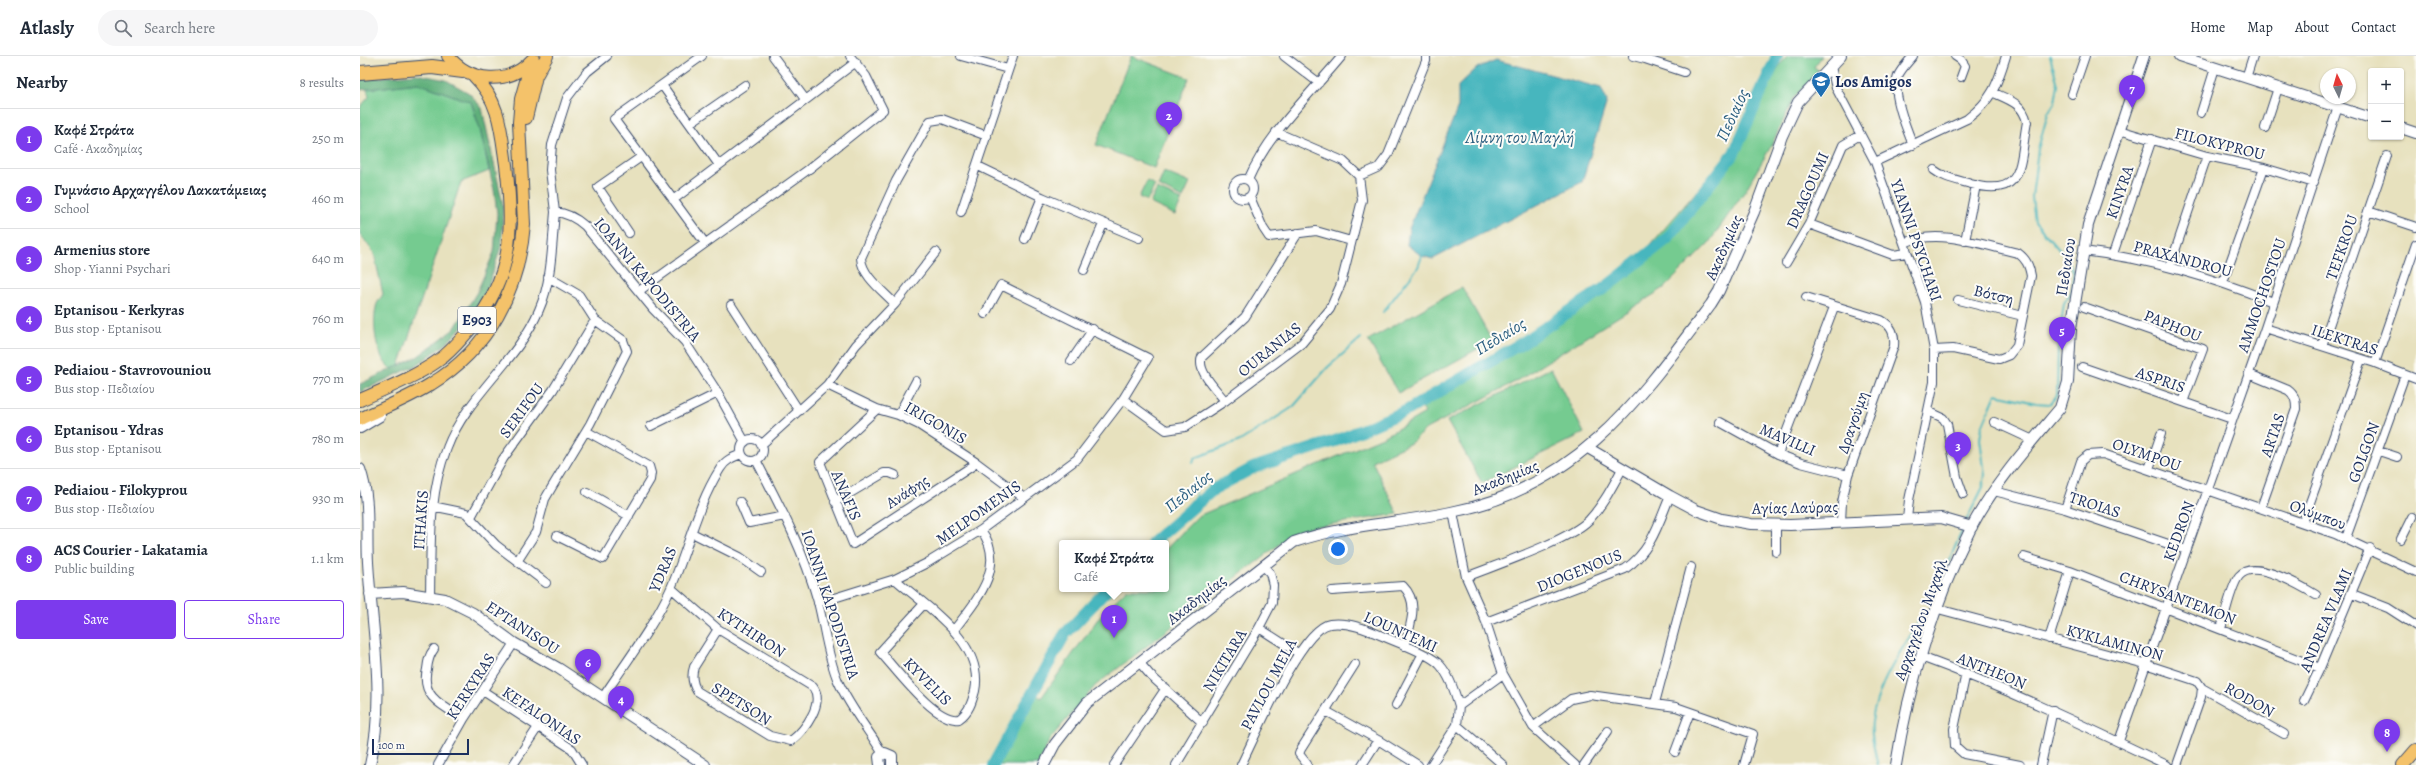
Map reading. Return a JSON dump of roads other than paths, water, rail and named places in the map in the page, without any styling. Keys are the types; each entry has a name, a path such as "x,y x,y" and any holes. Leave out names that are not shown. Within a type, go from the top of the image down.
{"highway":[{"path":"360,73 432,67 468,73"}],"main road":[{"path":"448,56 468,73 486,78 512,75 533,58"},
{"path":"522,181 526,117 536,76 547,56"},
{"name":"E903","path":"360,419 431,385 449,372 484,337 511,291 523,240 519,122 521,100 533,58"},
{"name":"E903","path":"360,400 418,373 440,360 483,314 499,282 506,263 511,228 508,184 496,108 487,89 468,73"},
{"path":"2403,765 2416,750"}],"street":[{"path":"518,560 536,532 545,499 586,431 619,370 627,350 623,340 595,320 578,295 548,277 555,212 550,170 552,145 568,98 587,72 607,56"},
{"path":"702,56 614,119 705,242"},
{"path":"773,56 805,99"},
{"path":"961,56 1008,69"},
{"path":"961,212 978,166 1013,56"},
{"path":"1284,56 1319,83"},
{"path":"1248,180 1256,163 1276,132 1342,56"},
{"path":"1276,132 1343,161 1359,176 1379,167 1388,155 1426,61 1426,56"},
{"path":"1633,56 1646,58 1684,72"},
{"name":"Ακαδημίας","path":"1044,765 1055,744 1087,703 1294,542 1320,533 1453,512 1496,500 1532,485 1563,467 1588,448 1651,385 1720,291 1754,212 1791,116 1801,98 1840,56"},
{"path":"1913,56 1898,76 1897,85 1902,112 1914,145"},
{"path":"1955,56 1961,60 1964,66 1961,77"},
{"path":"1875,162 1967,119 1994,93 2006,56"},
{"path":"2072,94 2085,56"},
{"name":"Πεδιαίου","path":"1994,491 2033,440 2060,408 2066,392 2071,328 2088,225 2144,56"},
{"path":"2179,56 2368,117"},
{"path":"2246,78 2253,56"},
{"path":"639,290 809,169 882,110 866,76 853,59 805,99 673,200"},
{"name":"YIANNI PSYCHARI","path":"1830,67 1836,88 1875,162 1925,302 1934,350 1934,382 1908,500 1907,519"},
{"path":"2202,113 2215,68"},
{"name":"YIANNI PSYCHARI","path":"1820,76 1828,80 1836,88"},
{"path":"662,85 720,165"},
{"path":"690,123 745,85"},
{"path":"2265,128 2278,88"},
{"path":"1934,170 1943,176 1976,185 2002,188 2015,178 2028,122 2024,111 2020,106 1994,93"},
{"name":"AMMOCHOSTOU","path":"2208,490 2265,328 2338,107"},
{"path":"895,304 866,272 862,265 861,258 899,174 930,121 942,119 987,136"},
{"path":"2404,129 2416,133"},
{"name":"FILOKYPROU","path":"2119,130 2207,156 2264,168 2314,183"},
{"name":"DRAGOUMI","path":"1786,263 1809,224 1838,152 1846,142 1860,135"},
{"name":"KINYRA","path":"2113,254 2152,139"},
{"path":"2170,266 2207,156"},
{"name":"TEFKROU","path":"2322,346 2387,156"},
{"path":"629,233 598,187 641,157"},
{"path":"978,166 1042,197 1139,238"},
{"path":"2224,282 2264,168"},
{"name":"OURANIAS","path":"1123,399 1160,427 1172,430 1185,427 1225,401 1302,344 1330,309 1341,284 1362,200 1359,176"},
{"path":"1248,180 1244,179 1236,181 1233,184 1233,192 1242,200 1250,197"},
{"path":"1248,180 1253,190 1250,197 1263,228 1269,237 1298,232 1316,231 1351,241"},
{"path":"1966,241 1976,185"},
{"path":"1024,239 1042,197"},
{"path":"2368,210 2416,227"},
{"name":"IOANNI KAPODISTRIA","path":"555,212 564,213 576,219 585,226 685,342 718,393 745,442"},
{"path":"1084,270 1103,224"},
{"path":"1809,224 1893,255 1907,254"},
{"path":"1225,401 1202,370 1200,363 1202,357 1245,317 1298,232"},
{"path":"1904,242 1915,238 1931,236 1966,241 2018,253 2024,258 2031,276 2017,345 2014,351 2004,358 1994,359 1953,349 1934,350"},
{"path":"2375,363 2416,244"},
{"name":"PRAXANDROU","path":"2083,251 2113,254 2170,266 2224,282 2273,302"},
{"path":"761,445 755,440 745,442 742,448 742,454 749,461 756,460 761,455 761,445 827,385 856,345 895,304 936,252"},
{"name":"ITHAKIS","path":"430,597 432,506 439,472 447,447 462,417 512,355 540,310 548,277"},
{"path":"985,314 1001,285 1094,329 1071,361"},
{"path":"1778,454 1834,307 1806,297"},
{"name":"Βότση","path":"1958,300 2023,316"},
{"path":"731,305 799,411"},
{"name":"Δραγούμη","path":"1834,307 1881,320 1893,332 1894,346 1848,475 1842,502 1841,522"},
{"name":"PAPHOU","path":"2084,308 2203,349 2183,402"},
{"name":"SERIFOU","path":"471,517 503,459 553,390 595,320"},
{"name":"ILEKTRAS","path":"2265,328 2361,360 2375,363 2416,379"},
{"name":"MELPOMENIS","path":"818,603 895,579 927,563 981,530 1081,455 1123,399 1148,358 1094,329"},
{"path":"2303,522 2361,360"},
{"name":"ASPRIS","path":"2082,366 2232,419"},
{"name":"ARTAS","path":"2249,374 2288,390 2292,394 2296,403 2296,409 2261,508"},
{"name":"GOLGON","path":"2346,538 2379,451 2405,375"},
{"path":"898,415 916,381"},
{"path":"360,428 410,400 431,385"},
{"name":"IRIGONIS","path":"827,385 877,409 898,415 919,425 977,463 1024,498"},
{"path":"651,426 718,393"},
{"name":"ANAFIS","path":"853,544 820,462 877,409"},
{"path":"1928,411 1943,418 1947,424 1958,484 1963,494"},
{"name":"MAVILLI","path":"1720,422 1778,454 1801,463 1848,475"},
{"path":"1994,422 2033,440"},
{"path":"557,536 603,559 650,480 651,473 649,466 586,431"},
{"path":"2149,469 2161,434"},
{"name":"Αγίας Λαύρας","path":"1588,448 1696,510 1722,519 1776,525 1941,518 1967,525"},
{"path":"2379,451 2398,457"},
{"name":"YDRAS","path":"603,697 648,628 671,588 692,533 720,469 728,460 742,454"},
{"name":"OLYMPOU","path":"2065,509 2077,468 2088,455 2103,454 2208,490"},
{"name":"IOANNI KAPODISTRIA","path":"756,460 797,540 818,603 827,648 838,682 856,714 883,754"},
{"name":"Ανάφης","path":"853,544 977,463"},
{"path":"1466,576 1550,543 1588,521 1605,499 1622,468"},
{"path":"360,469 366,490 368,506 364,532 378,655 379,688 376,733 370,765"},
{"path":"835,502 884,473 890,472 895,475"},
{"path":"360,480 366,490"},
{"name":"Ολύμπου","path":"2208,490 2346,538 2370,548 2416,572"},
{"name":"KEDRON","path":"2119,741 2145,664 2208,490"},
{"name":"TROIAS","path":"1994,491 2065,509 2186,550"},
{"name":"Αρχαγγέλου Μιχαήλ","path":"1896,765 1907,702 1967,525 1994,491"},
{"path":"587,492 629,516"},
{"name":"DIOGENOUS","path":"1486,622 1625,569 1639,558 1651,543 1670,496"},
{"path":"740,502 748,523 785,516"},
{"path":"432,506 466,513 496,545 518,560 546,583"},
{"path":"1453,512 1466,576 1486,622 1503,674 1533,727 1574,765"},
{"path":"2401,539 2411,517"},
{"path":"1776,525 1776,552"},
{"path":"954,630 982,592 987,581 992,556 990,544 981,530"},
{"path":"692,533 740,556 761,572"},
{"name":"ANDREA VLAMI","path":"2304,701 2352,594 2370,548"},
{"name":"CHRYSANTEMON","path":"2024,557 2070,570 2320,668"},
{"name":"NIKITARA","path":"1176,765 1203,723 1272,603 1273,585 1270,574 1263,566"},
{"path":"1655,703 1691,567"},
{"path":"2049,639 2070,570"},
{"path":"2221,629 2238,577 2247,571 2258,570 2266,572 2297,584 2316,595"},
{"name":"KYVELIS","path":"895,579 923,605 954,630 968,648 972,659 976,686 969,709 959,719 953,720 946,718 933,710 880,652 923,605"},
{"path":"1332,591 1403,586 1411,594 1413,613 1405,646"},
{"name":"KYTHIRON","path":"671,588 718,629 813,687 818,698"},
{"name":"EPTANISOU","path":"370,594 403,592 445,599 473,613 514,643 603,697 705,765"},
{"path":"2352,594 2388,608 2416,626"},
{"name":"KYKLAMINON","path":"1938,609 2145,664 2193,679 2202,688"},
{"name":"LOUNTEMI","path":"1329,624 1348,624 1405,646 1439,664 1455,691 1459,706"},
{"name":"PAVLOU MELA","path":"1241,765 1298,653 1311,636 1329,624"},
{"path":"1259,628 1298,653"},
{"name":"SPETSON","path":"718,629 694,667 693,681 697,691 770,736 791,740 799,735 818,704 818,698"},
{"name":"KERKYRAS","path":"438,765 464,719 514,643"},
{"path":"434,649 430,654 425,674 426,687 429,695 464,719"},
{"path":"1396,705 1422,655"},
{"name":"ANTHEON","path":"1921,657 1966,673 2053,710 2119,741"},
{"path":"1140,662 1151,676 1203,723"},
{"path":"1307,764 1299,754 1355,664"},
{"path":"1966,673 1954,729 1955,746 1964,754 2020,765"},
{"path":"1431,765 1457,725 1459,706 1503,674"},
{"path":"1114,765 1166,688"},
{"path":"2177,765 2202,697 2202,688"},
{"name":"RODON","path":"2202,688 2284,734"},
{"name":"KEFALONIAS","path":"483,691 572,749 582,765"},
{"path":"1533,727 1571,699 1590,696 1655,703 1690,712 1753,734 1744,765"},
{"path":"2041,765 2053,710"},
{"path":"1326,711 1378,740 1418,765"},
{"path":"1675,752 1690,712"},
{"path":"1457,725 1503,765"},
{"path":"513,765 538,727"},
{"path":"1584,765 1608,731"},
{"path":"1362,765 1378,740"},
{"path":"2119,741 2167,765"},
{"path":"880,765 879,760 883,754 892,756 893,765"}],"water":[{"name":"Λίμνη του Μαγλή","path":"1496,60 1601,88 1607,101 1582,182 1433,259 1422,256 1407,245 1409,229 1458,107 1458,86 1477,68"}],"waterway":[{"name":"Πεδιαίος","path":"1155,540 1214,489 1253,468 1338,440 1408,410 1525,341 1606,287 1667,239 1734,153 1777,56"},
{"path":"1965,523 1983,487 1985,475 1980,439 1982,427 1996,394 2036,403 2050,404 2057,395 2058,345 2064,303 2071,292 2074,272 2062,253 2035,222 2032,197 2038,149 2048,113 2055,102 2058,85 2050,56"},
{"path":"1383,312 1418,267 1422,256"},
{"path":"1193,463 1195,458 1240,441 1293,407 1328,367 1361,338"},
{"path":"1163,531 1196,496 1195,481"},
{"path":"1932,599 1963,529"},
{"name":"Πεδιαίος","path":"993,765 1065,634 1105,592"},
{"path":"1878,765 1872,733 1872,722 1875,707 1886,677 1926,609"}],"place":[{"name":"Los Amigos","path":"1821,98"},
{"name":"Pediaiou - Filokyprou","path":"2132,108"},
{"name":"Γυμνάσιο Αρχαγγέλου Λακατάμειας","path":"1169,135"},
{"name":"Pediaiou - Stavrovouniou","path":"2062,350"},
{"name":"Armenius store","path":"1958,465"},
{"name":"Καφέ Στράτα","path":"1114,638"},
{"name":"Eptanisou - Ydras","path":"588,682"},
{"name":"Eptanisou - Kerkyras","path":"621,719"},
{"name":"ACS Courier - Lakatamia","path":"2387,752"}]}
